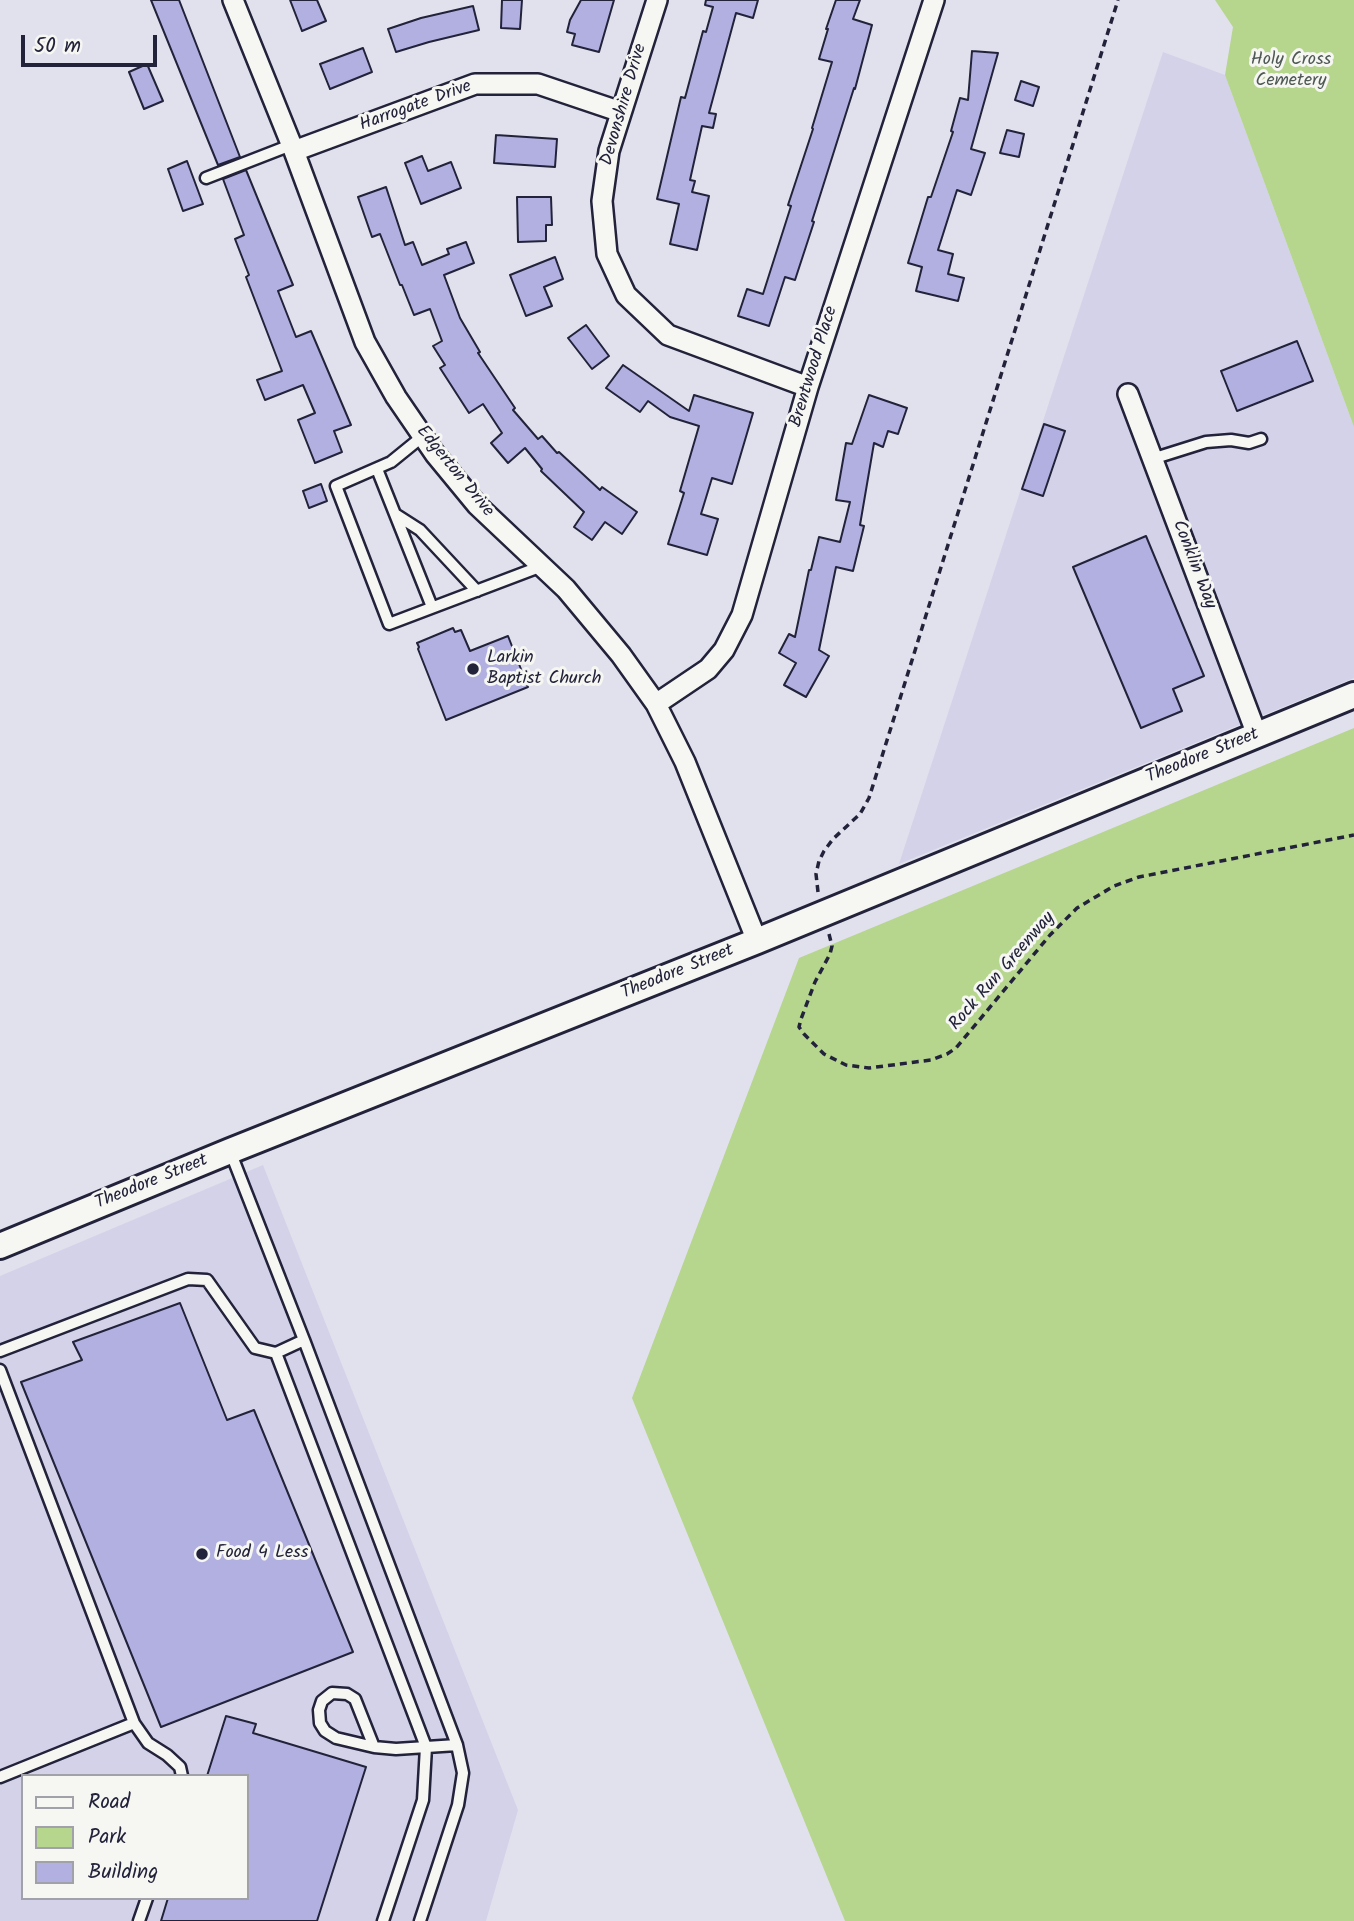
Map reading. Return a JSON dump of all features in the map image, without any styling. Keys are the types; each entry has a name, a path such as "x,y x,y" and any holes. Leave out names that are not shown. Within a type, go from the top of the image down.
{"street":[{"name":"Edgerton Drive","path":"233,0 365,342 396,397 477,505 566,589 621,654 656,704 685,762 757,941"},
{"name":"Devonshire Drive","path":"657,0 609,151 602,201 607,254 626,295 668,335 808,387"},
{"name":"Brentwood Place","path":"656,704 708,669 724,650 742,615 808,387 934,0"},
{"name":"Harrogate Drive","path":"292,148 475,84 538,84 621,112"},
{"name":"Conklin Way","path":"1128,394 1257,735"},
{"name":"Theodore Street","path":"0,1246 230,1151 824,914 1354,695"}],"lane":[{"path":"206,178 292,148"},
{"path":"423,436 391,462 336,486 389,624 542,566"},
{"path":"1152,459 1206,442 1231,440 1249,443 1261,439"},
{"path":"377,469 432,607"},
{"path":"395,514 420,530 477,591"},
{"path":"230,1151 457,1745 463,1773 458,1805 420,1921"},
{"path":"0,1351 188,1279 207,1280 255,1348 276,1353 304,1340"},
{"path":"276,1353 426,1747 423,1800 383,1921"},
{"path":"0,1370 134,1723 148,1743 180,1767 182,1774"},
{"path":"374,1746 355,1699 347,1694 332,1693 322,1701 319,1710 320,1723 325,1731 336,1738 374,1746 396,1749 457,1745"},
{"path":"0,1777 134,1723"},
{"path":"139,1921 145,1900"}],"path":[{"path":"824,914 817,888 819,860 832,839 860,814 869,798 1118,0"},
{"name":"Rock Run Greenway","path":"824,914 831,939 830,954 807,999 799,1027 824,1054 846,1066 869,1068 931,1060 956,1048 1050,934 1077,908 1114,886 1139,877 1354,835"}],"shaded area":[{"path":"1163,52 1225,75 1354,427 1354,678 899,864"},
{"path":"263,1165 518,1810 486,1921 0,1921 0,1276"}],"green space":[{"name":"Holy Cross Cemetery","path":"1215,0 1354,0 1354,427 1225,75 1233,27"},
{"path":"1354,728 1354,1921 845,1921 632,1398 799,958"}],"building":[{"path":"151,0 179,0 240,157 218,165"},
{"path":"290,0 317,0 326,21 302,31"},
{"path":"502,0 522,0 520,29 501,28"},
{"path":"581,0 614,0 599,52 572,45 575,34 567,32"},
{"path":"706,0 758,0 753,18 736,13 709,113 716,114 713,128 702,126 690,180 695,181 692,192 709,196 697,250 670,244 679,204 657,199 681,97 685,98 703,31 706,32 713,7 705,5"},
{"path":"836,0 860,0 853,19 872,25 855,89 795,280 785,277 769,326 738,316 747,289 763,294 791,206 788,205 832,62 819,59"},
{"path":"473,6 479,30 396,52 388,29"},
{"path":"363,48 372,72 330,89 320,64"},
{"path":"972,51 998,53 971,149 985,153 971,195 957,190 938,250 953,254 948,274 964,278 958,301 916,291 922,267 908,263 928,197 931,197 953,132 951,131 960,98 968,100"},
{"path":"147,64 163,101 144,109 129,72"},
{"path":"1021,81 1039,87 1033,106 1015,100"},
{"path":"1007,130 1024,134 1019,157 1000,153"},
{"path":"496,135 557,139 555,167 494,163"},
{"path":"422,156 428,171 451,162 461,188 421,204 405,163"},
{"path":"187,161 203,204 183,211 168,169"},
{"path":"246,170 293,285 278,291 296,337 311,331 351,425 334,431 342,452 315,463 298,420 315,413 303,385 265,400 257,380 282,371 246,277 249,275 235,239 244,235 223,179"},
{"path":"386,187 405,245 413,242 422,265 449,254 447,249 466,242 474,263 444,275 460,318 480,352 478,353 515,408 513,410 538,439 542,436 557,453 600,490 602,487 637,512 622,534 605,522 592,540 574,527 584,512 541,471 525,448 508,463 491,443 502,433 483,404 469,413 440,368 445,365 433,346 442,341 430,309 414,315 380,234 372,237 358,197"},
{"path":"517,197 551,197 552,225 546,225 546,241 518,242"},
{"path":"555,257 563,279 544,287 552,306 526,316 510,275"},
{"path":"586,325 609,356 592,369 568,338"},
{"path":"1297,341 1313,381 1237,411 1221,371"},
{"path":"623,365 689,411 694,395 753,413 732,484 712,478 701,514 718,519 707,555 668,544 684,493 680,491 699,426 670,417 648,401 640,412 606,388"},
{"path":"869,395 907,408 898,434 888,431 883,447 874,443 860,525 864,526 853,571 836,567 819,650 829,656 806,697 784,685 796,663 779,653 789,634 795,637 819,537 840,542 850,502 836,500 846,443 852,444"},
{"path":"1044,424 1065,431 1043,496 1022,489"},
{"path":"321,484 327,501 309,508 303,491"},
{"path":"1146,536 1204,676 1173,689 1182,711 1141,728 1073,567"},
{"name":"Larkin Baptist Church","path":"453,628 455,632 461,630 470,651 508,636 528,687 446,720 417,643"},
{"path":"180,1303 227,1420 254,1410 353,1652 161,1727 21,1382 82,1360 73,1342"},
{"path":"226,1716 256,1724 253,1733 366,1767 317,1921 161,1921 167,1900 248,1900 248,1774 208,1774"}],"place":[{"name":"Larkin Baptist Church","path":"473,669"},
{"name":"Food 4 Less","path":"202,1554"}]}
